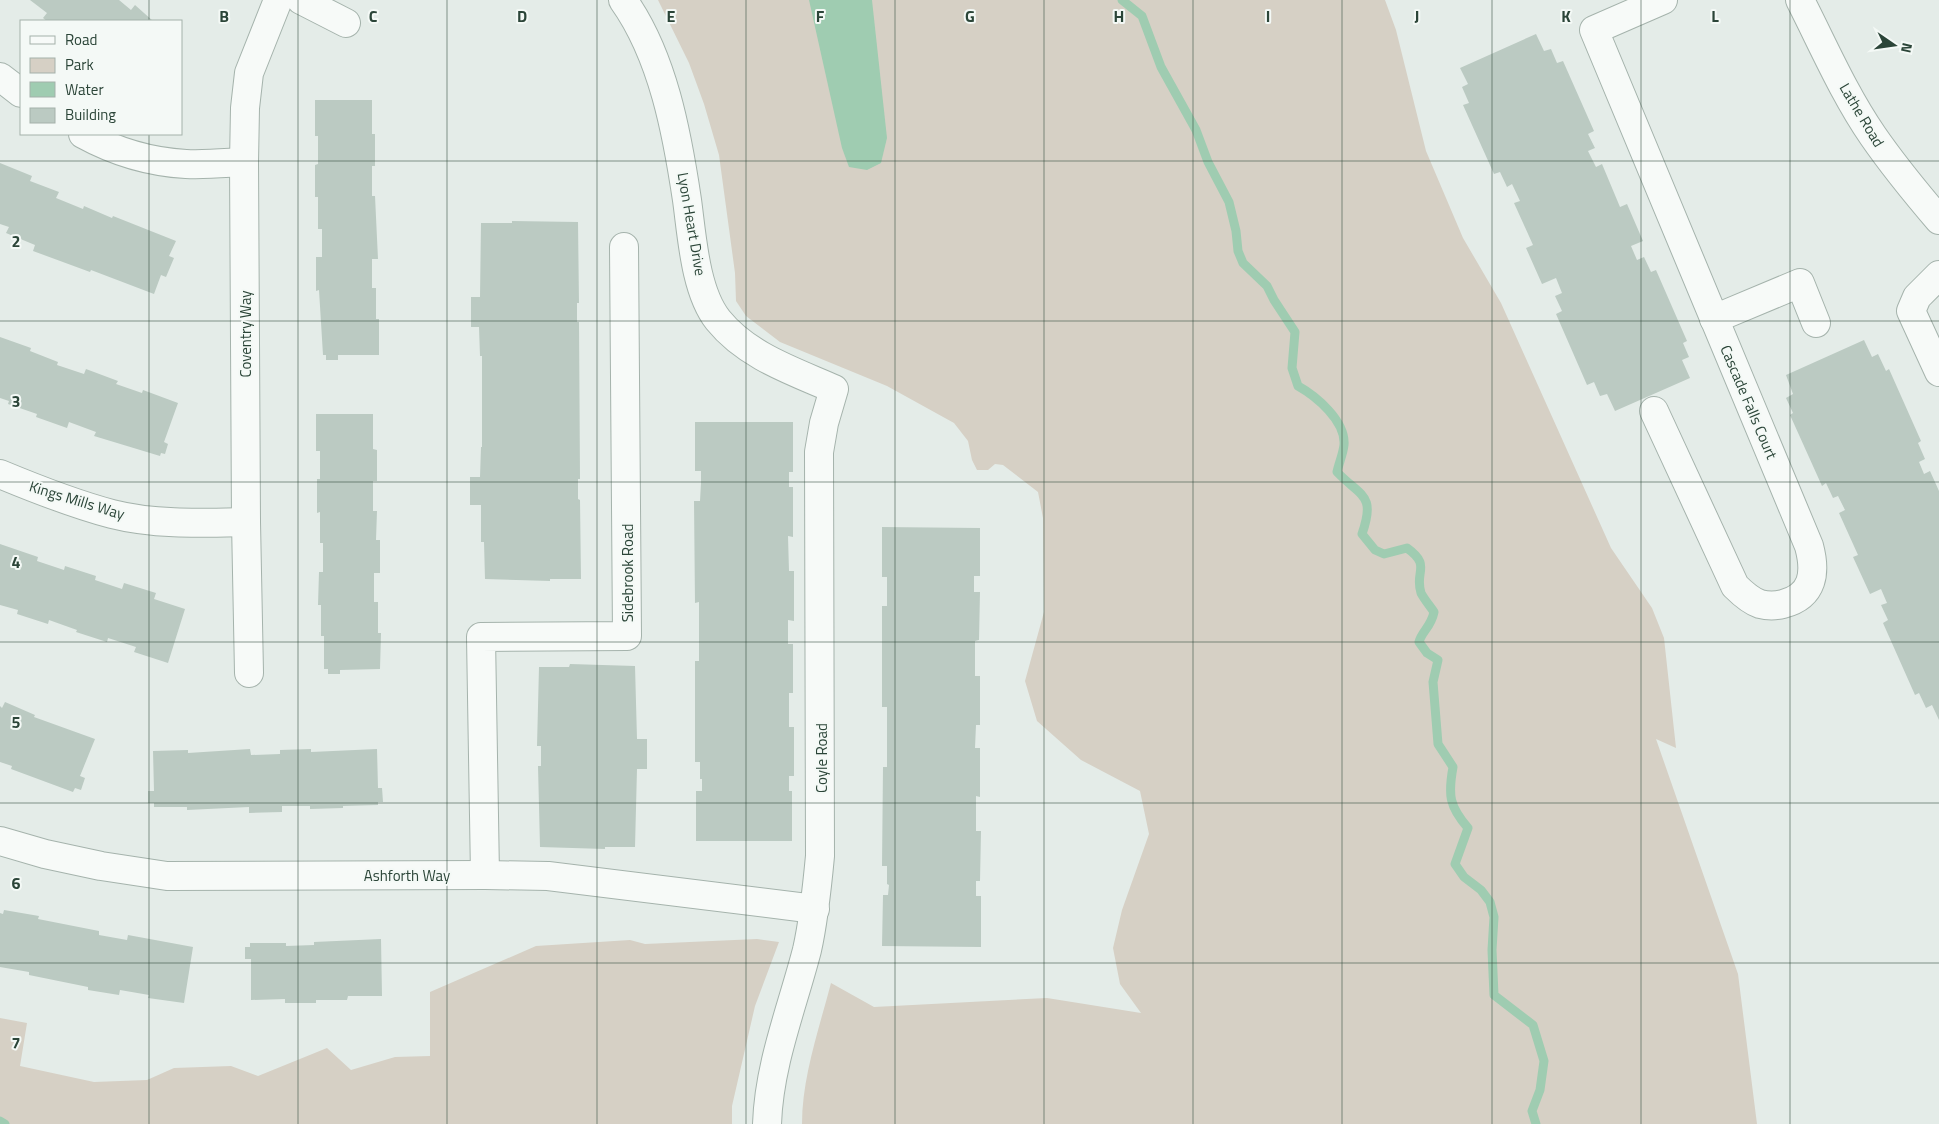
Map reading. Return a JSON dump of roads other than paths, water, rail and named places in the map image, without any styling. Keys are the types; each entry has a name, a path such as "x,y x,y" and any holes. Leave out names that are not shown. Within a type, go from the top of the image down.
{"street":[{"name":"Coventry Way","path":"249,673 246,522 244,162 246,108 249,73 278,0"},
{"path":"301,0 346,23"},
{"name":"Lyon Heart Drive","path":"623,0 632,13 661,77 679,149 696,261 704,293 717,319 736,339 760,356 834,389"},
{"name":"Cascade Falls Court","path":"1654,411 1735,586 1759,604 1773,606 1790,602 1804,594 1811,578 1814,563 1809,546 1594,30 1663,0"},
{"name":"Lathe Road","path":"1800,0 1843,84 1872,134 1909,184 1939,220"},
{"path":"0,77 20,92"},
{"path":"85,135 100,143 142,158 186,164 244,162"},
{"name":"Sidebrook Road","path":"485,874 481,637 627,636 624,247"},
{"path":"1939,275 1917,297 1912,311 1939,372"},
{"path":"1714,319 1800,283 1816,323"},
{"name":"Coyle Road","path":"767,1124 768,1106 778,1048 807,950 815,909 820,856 818,452 834,389"},
{"name":"Kings Mills Way","path":"0,474 43,492 113,514 156,521 246,522"},
{"name":"Ashforth Way","path":"0,841 45,854 101,866 167,876 485,874 548,876 815,909"}],"water":[{"path":"809,0 872,0 887,138 881,163 867,170 849,167 842,148"}],"waterway":[{"path":"1122,0 1142,16 1161,67 1196,130 1208,162 1229,202 1236,231 1238,251 1243,263 1267,286 1295,332 1292,368 1298,386 1321,403 1335,418 1340,427 1344,445 1337,472 1364,497 1367,503 1366,521 1362,534 1375,550 1384,554 1407,548 1421,564 1419,579 1421,593 1434,612 1419,642 1427,653 1438,660 1433,682 1438,744 1453,767 1452,800 1457,813 1468,828 1455,864 1464,877 1481,890 1490,902 1494,917 1492,950 1494,995 1533,1025 1544,1061 1540,1090 1532,1111 1536,1124"},
{"path":"0,1121 5,1124"}]}
